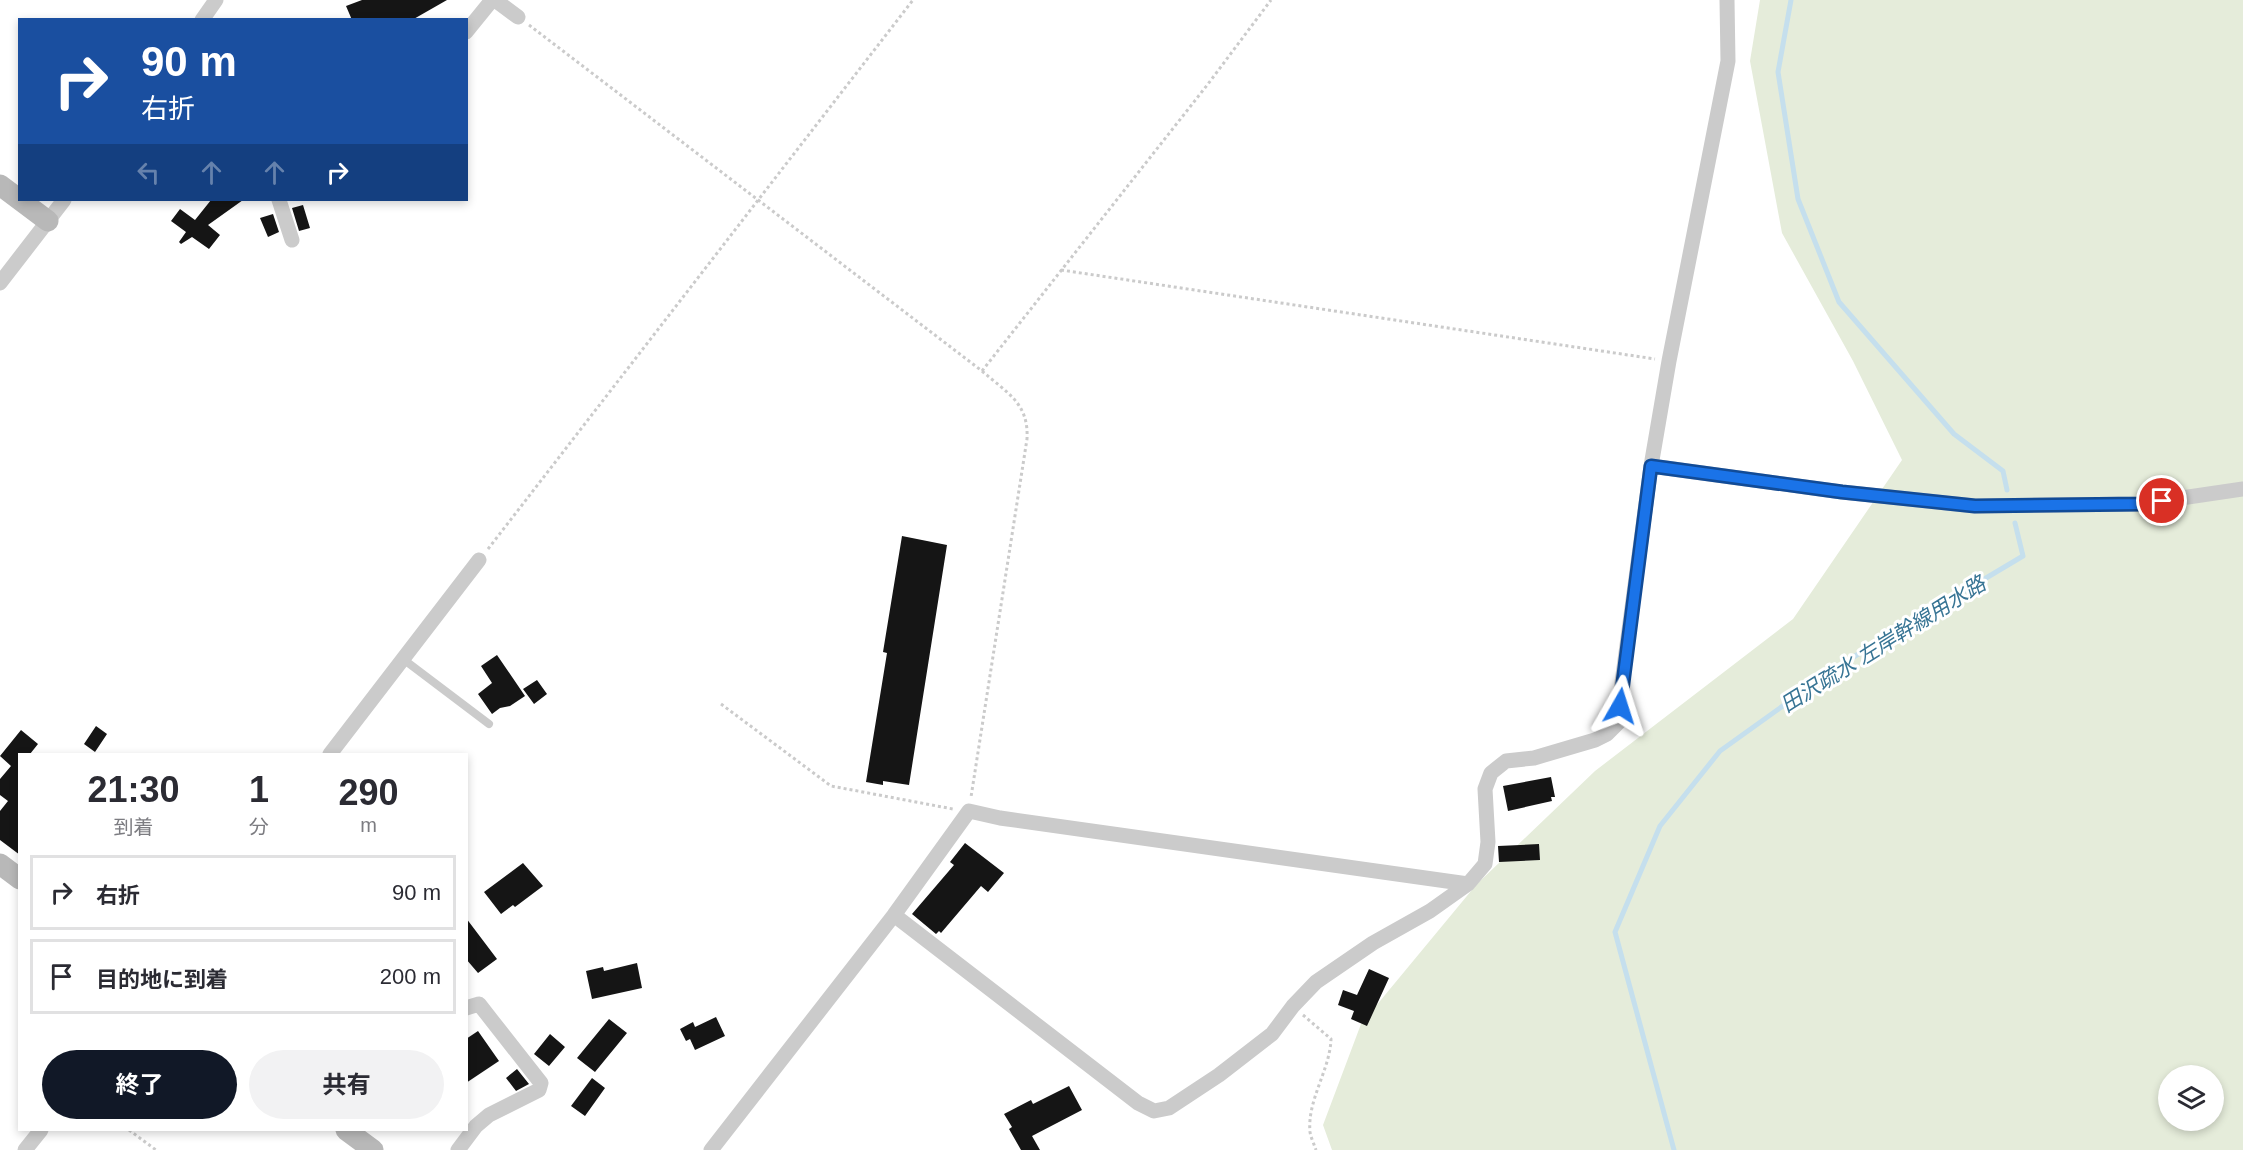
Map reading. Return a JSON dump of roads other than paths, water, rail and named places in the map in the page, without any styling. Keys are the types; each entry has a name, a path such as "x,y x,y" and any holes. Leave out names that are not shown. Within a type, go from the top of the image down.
{"street":[{"path":"202,18 216,0"},
{"path":"468,30 493,0 518,17"},
{"path":"894,915 1138,1103 1154,1111 1169,1108 1219,1075 1272,1034 1293,1006 1316,982 1373,943 1430,912 1468,884 1485,864 1488,842 1485,789 1491,773 1506,762 1534,758 1595,740 1607,734 1619,722 1621,690 1651,466 1669,361 1728,61 1727,0"},
{"path":"0,185 18,198"},
{"path":"21,201 48,221"},
{"path":"0,283 63,201"},
{"path":"279,201 292,240"},
{"path":"1651,466 1842,492 1975,506 2141,504 2243,489"},
{"path":"331,753 479,560"},
{"path":"711,1150 894,915 969,812 1000,819 1468,884"},
{"path":"0,864 18,878"},
{"path":"458,1150 476,1126 489,1115 540,1090 541,1083 480,1004 468,1007"},
{"path":"25,1150 40,1131"},
{"path":"347,1131 373,1150"}],"lane":[{"path":"403,659 489,724"}],"waterway":[{"name":"田沢疏水 左岸幹線用水路","path":"1791,0 1778,72 1798,199 1839,302 1954,434 2003,471 2007,490"},
{"name":"田沢疏水 左岸幹線用水路","path":"1674,1150 1615,932 1660,826 1720,751 1840,665 2023,556 2015,523"}]}
